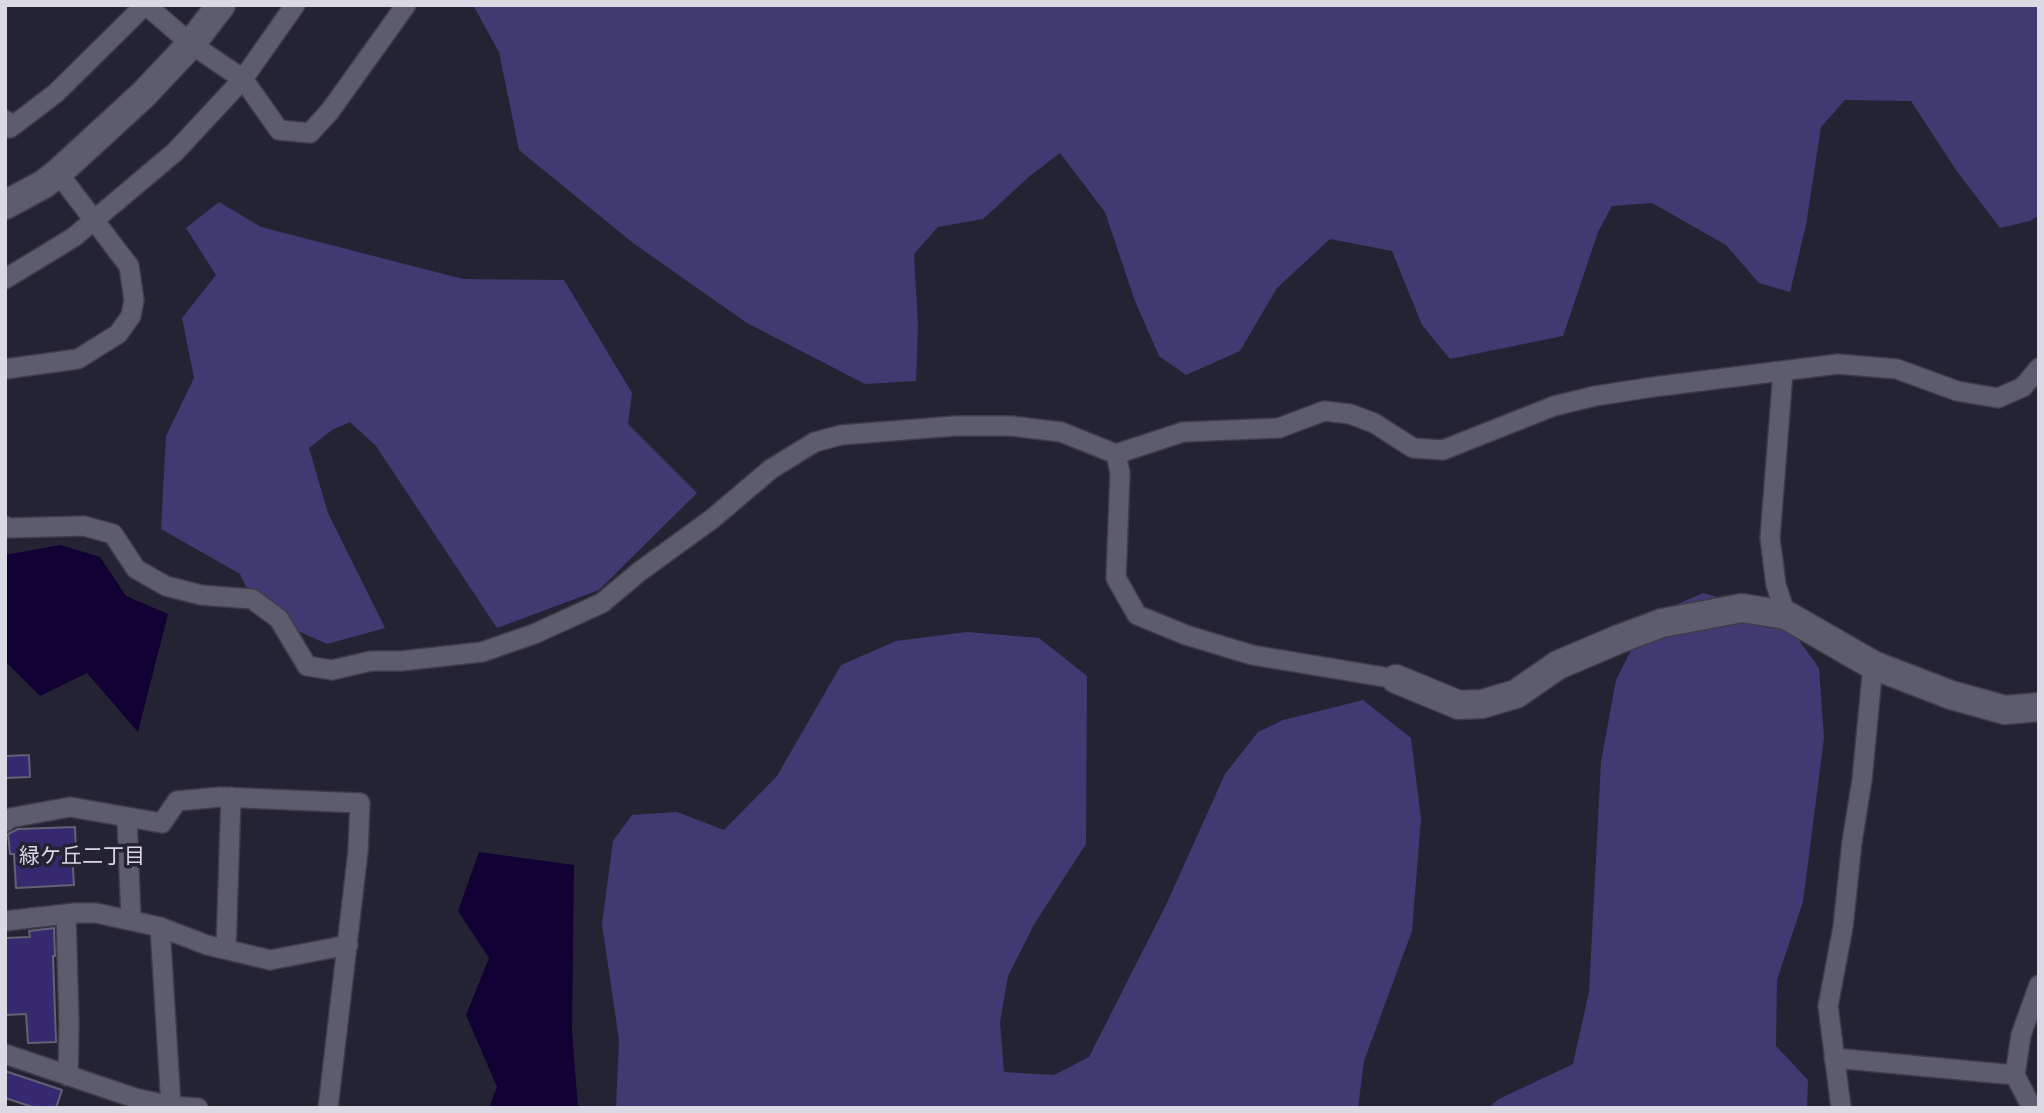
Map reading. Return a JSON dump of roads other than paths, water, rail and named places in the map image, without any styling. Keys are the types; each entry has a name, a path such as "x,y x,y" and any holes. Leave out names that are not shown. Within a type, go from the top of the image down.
{"street":[{"path":"5,120 10,128 55,93 146,5 191,44 243,79 279,130 310,133 330,111 406,5"},
{"path":"5,205 44,184 58,173 144,94 191,44 221,5"},
{"path":"5,279 74,237 175,152 243,79 295,5"},
{"path":"5,369 78,359 118,334 131,316 134,300 129,266 58,173"},
{"path":"5,526 84,526 113,534 136,569 166,586 201,595 252,598 279,620 307,666 332,670 371,661 401,661 482,652 534,634 602,603 639,572 712,519 771,468 815,442 841,435 929,428 1011,426 1060,432 1116,454 1183,432 1279,428 1324,411 1350,414 1374,423 1413,448 1443,450 1554,406 1653,387 1838,364 1897,369 1957,391 1998,398 2023,387 2039,368"},
{"path":"1783,372 1769,538 1776,585 1786,615"},
{"path":"1116,454 1120,472 1116,578 1137,615 1186,635 1252,655 1395,679 1459,705 1482,704 1516,694 1558,665 1662,624 1742,608 1786,615 1873,665 1951,695 2005,710 2039,707"},
{"path":"1841,1108 1828,1006 1843,927 1862,780 1873,665"},
{"path":"226,949 231,797"},
{"path":"5,822 10,818 70,807 163,823 177,801 231,797 360,803 358,851 328,1108"},
{"path":"127,818 131,920"},
{"path":"5,921 96,914 160,927 226,949 270,960 348,945"},
{"path":"66,915 68,1076"},
{"path":"160,927 171,1106"},
{"path":"2032,1108 2015,1075 2021,1035 2039,985"},
{"path":"5,1054 135,1098 171,1106 198,1108"},
{"path":"1834,1058 2015,1075"}],"district":[{"name":"緑ケ丘二丁目","path":"82,856"}]}
